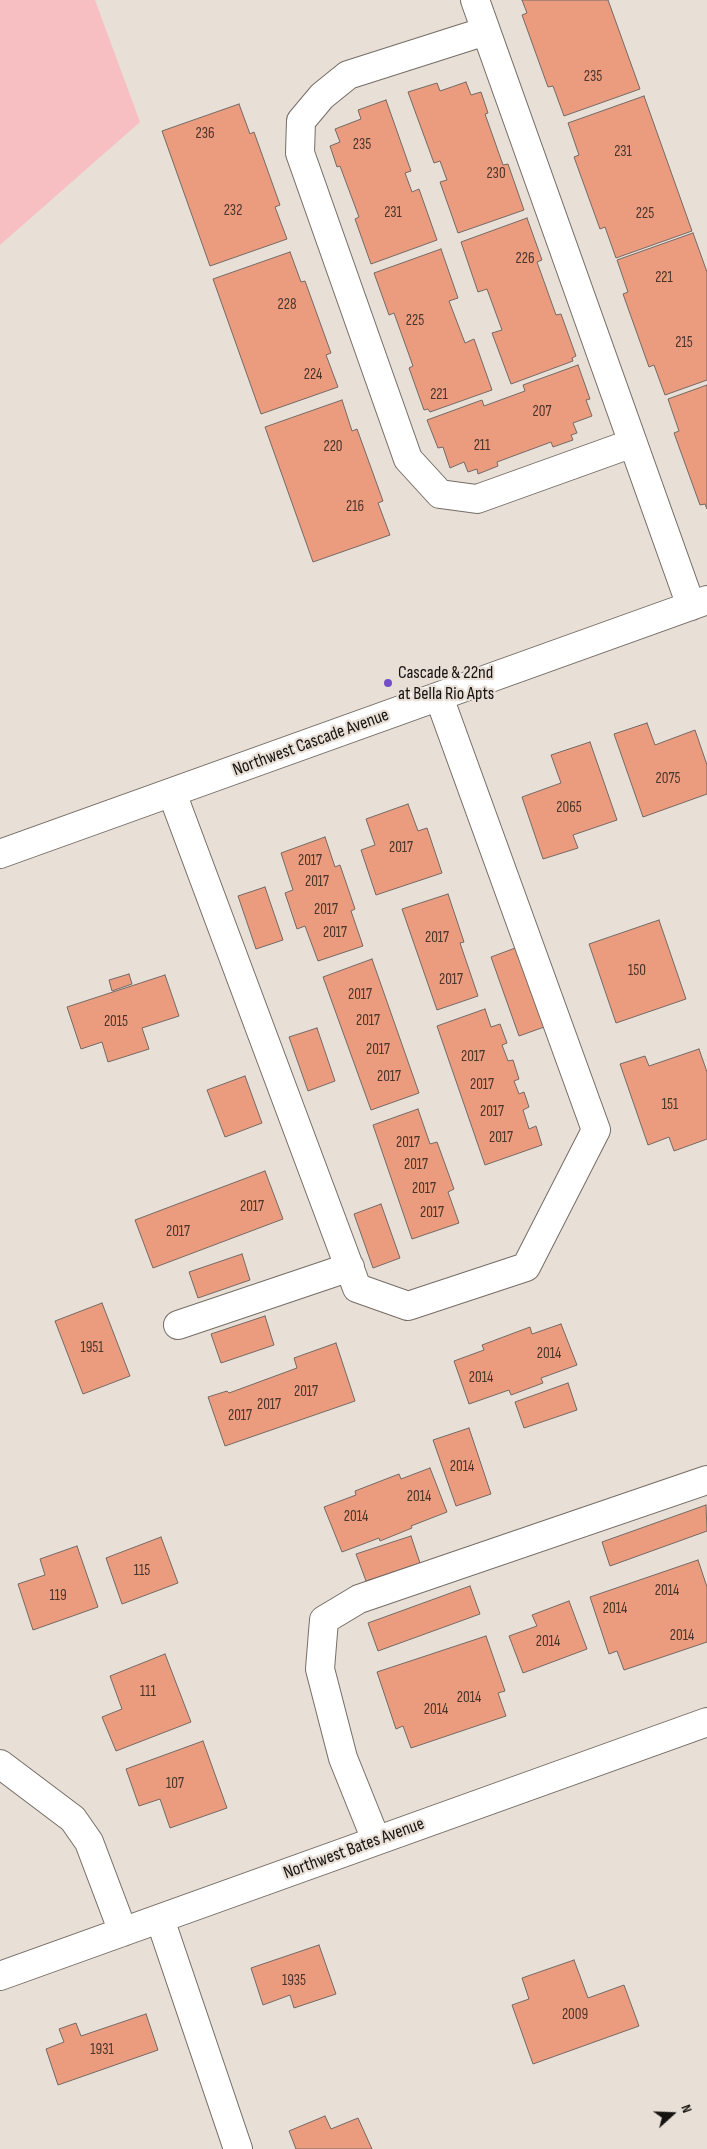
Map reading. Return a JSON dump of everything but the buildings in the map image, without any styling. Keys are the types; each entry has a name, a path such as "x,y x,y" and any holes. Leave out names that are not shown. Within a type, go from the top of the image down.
{"street":[{"path":"475,0 634,443 699,603"},
{"path":"486,31 348,75 322,96 302,120 300,153 408,459 440,494 477,499 634,443"},
{"name":"Northwest Cascade Avenue","path":"0,854 699,603"},
{"path":"172,793 358,1288 408,1306 526,1268 596,1130 439,697"},
{"path":"178,1325 350,1267"},
{"path":"376,1840 343,1758 320,1669 324,1620 359,1600 707,1480"},
{"name":"Northwest Bates Avenue","path":"0,1976 707,1722"},
{"path":"0,1764 73,1819 89,1842 123,1932"},
{"path":"160,1919 238,2149"}],"shaded area":[{"path":"0,0 95,0 140,122 0,245"}],"place":[{"name":"Cascade & 22nd at Bella Rio Apts","path":"388,683"}]}
